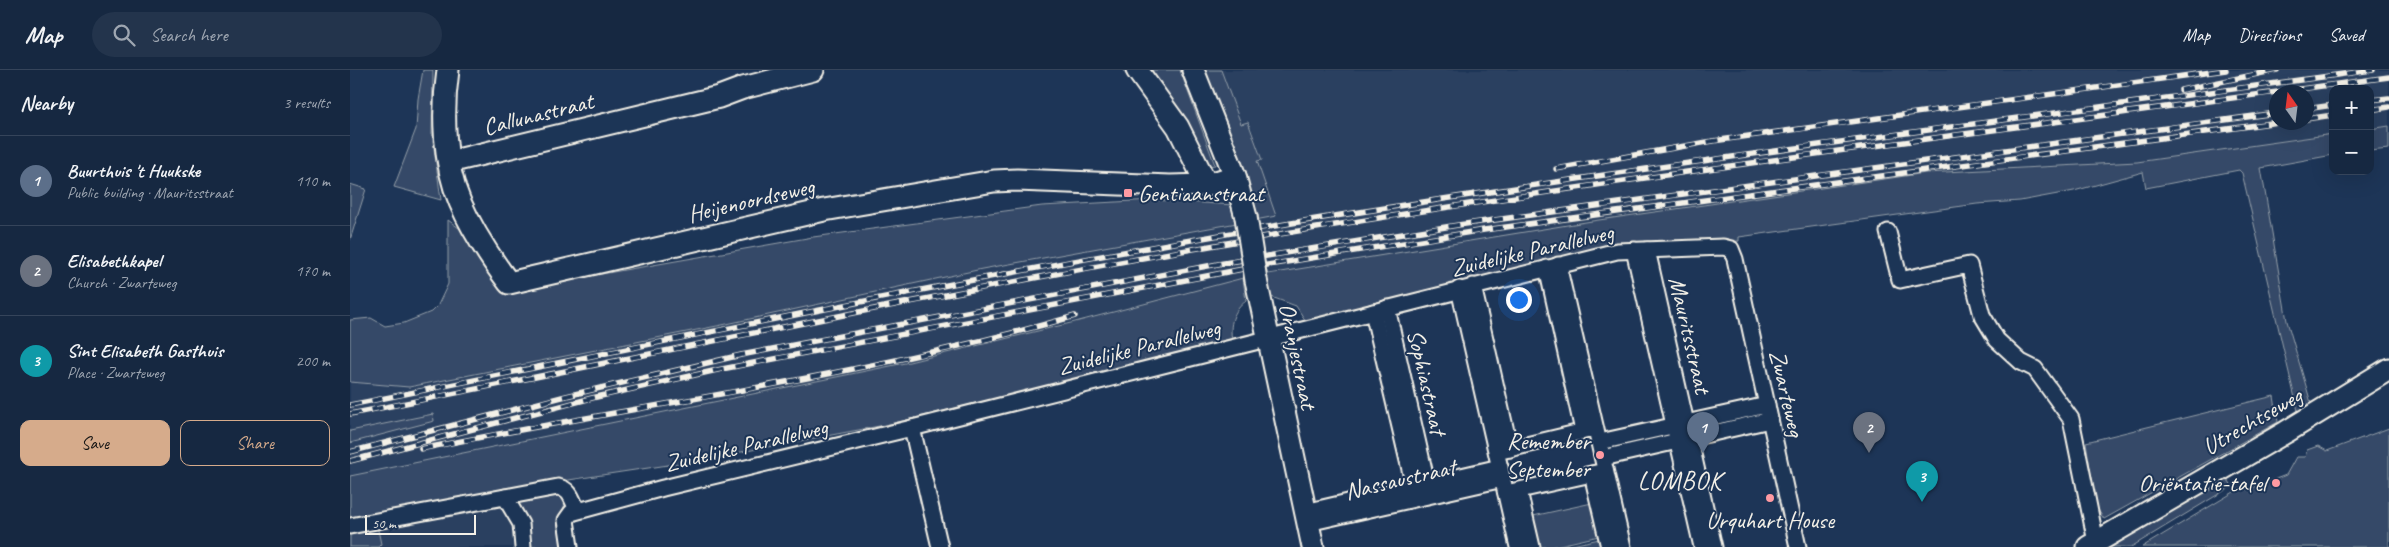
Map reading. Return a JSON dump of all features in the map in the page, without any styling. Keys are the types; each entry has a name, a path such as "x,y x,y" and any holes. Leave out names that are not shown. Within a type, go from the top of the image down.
{"street":[{"name":"Heijenoordseweg","path":"448,70 444,94 449,162 459,201 494,263 509,283 824,210 994,181 1017,180 1170,186 1206,185 1235,176"},
{"name":"Callunastraat","path":"449,162 719,97 743,88 813,70"},
{"path":"1137,70 1178,126 1206,185"},
{"name":"Oranjestraat","path":"1194,70 1235,176 1246,217 1267,339 1313,547"},
{"path":"1888,232 1900,280 1969,265 1982,315 1997,340 2021,362 2034,368 2071,419 2092,544"},
{"name":"Zuidelijke Parallelweg","path":"577,510 1616,251 1723,247 1731,249"},
{"name":"Zwarteweg","path":"1731,249 1798,547"},
{"name":"Mauritsstraat","path":"1641,250 1680,424 1702,547"},
{"path":"1552,267 1600,468 1623,547"},
{"path":"1466,288 1506,472 1518,547"},
{"name":"Sophiastraat","path":"1380,310 1422,491"},
{"name":"Utrechtseweg","path":"2092,544 2286,432 2389,369"},
{"name":"Nassaustraat","path":"1506,472 1593,434 1768,413"},
{"name":"Nassaustraat","path":"1306,517 1506,472 1600,468 1768,413"},
{"path":"912,428 940,547"},
{"name":"Mauritsstraat","path":"1683,440 1714,547"},
{"path":"1600,468 1609,547"},
{"path":"1506,472 1532,547"},
{"path":"350,526 558,487 568,491 577,510 568,516 566,522 570,547"},
{"path":"505,497 522,524 523,547"}],"shaded area":[{"path":"423,70 433,70 432,134 441,200 394,187 416,129 418,99"},
{"path":"1142,70 1180,70 1215,165 1208,166"},
{"path":"1201,70 1221,70 1241,124 1248,122 1262,160 1257,161 1276,216 1255,220"},
{"path":"1221,70 2389,70 2389,126 2374,128 2374,85 2329,85 2329,135 2137,162 1262,275 905,363 350,476 350,443 433,421 433,415 350,431 350,382 409,387 722,325 982,269 1276,216 1257,161 1262,160 1249,122 1241,124"},
{"path":"2389,126 2389,149 2374,151 2374,128"},
{"path":"2329,135 2329,156 2261,168 2287,321 2311,403 2298,411 2242,173 2239,170 2146,188 2143,172 2074,191 2020,201 1977,204 1739,237 1739,241 1591,250 1307,323 1296,306 1266,295 1262,275 1592,221 1926,173 2137,162"},
{"path":"350,184 366,189 350,240"},
{"path":"1153,200 1234,205 1237,223 982,269 722,325 409,387 350,382 350,320 371,318 385,326 404,323 431,312 438,305 448,284 448,220 463,231 516,289 813,237 1042,206"},
{"path":"1243,278 1246,301 1233,318 1231,329 1232,341 890,424 688,462 562,481 350,522 350,476 905,363 1075,322"},
{"path":"2274,396 2278,422 2104,519 2096,507 2086,442"},
{"path":"433,414 434,421 350,443 350,431"},
{"path":"2389,428 2389,547 2142,547 2244,486 2247,490 2286,475 2296,457 2305,457 2307,450 2318,446 2327,451"},
{"path":"554,476 558,547 350,547 350,514"},
{"path":"2222,480 2229,481 2232,486 2131,547 2107,547"},
{"path":"560,493 565,503 561,522 564,547 527,547 519,503 524,498"},
{"path":"1592,503 1599,536 1551,547 1540,547 1533,516"},
{"path":"372,527 378,530 381,544 378,547 350,547 350,531"},
{"path":"1604,538 1606,547 1563,547"}],"railway":[{"path":"1556,169 1713,141 2226,70"},
{"path":"2181,90 2277,70"},
{"path":"350,405 1002,274 1364,211 1652,168 2373,70"},
{"path":"350,414 923,299 1268,236 1408,213 1688,172 2389,77"},
{"path":"2374,100 2389,98"},
{"path":"2314,108 2329,106"},
{"path":"2374,109 2389,107"},
{"path":"350,452 562,397 741,355 1218,264 1458,225 2269,114"},
{"path":"2314,118 2329,116"},
{"path":"350,461 592,398 722,369 1243,269 1484,230 2269,123"},
{"path":"421,449 832,373 913,356 1075,316"}],"place":[{"name":"Gentiaanstraat","path":"1128,193"},
{"name":"Buurthuis 't Huukske","path":"1703,453"},
{"name":"Elisabethkapel","path":"1869,453"},
{"name":"Remember September","path":"1600,455"},
{"name":"Oriëntatie-tafel","path":"2276,483"},
{"name":"Urquhart House","path":"1770,498"},
{"name":"Sint Elisabeth Gasthuis","path":"1922,502"}],"district":[{"name":"LOMBOK","path":"1680,481"}]}
